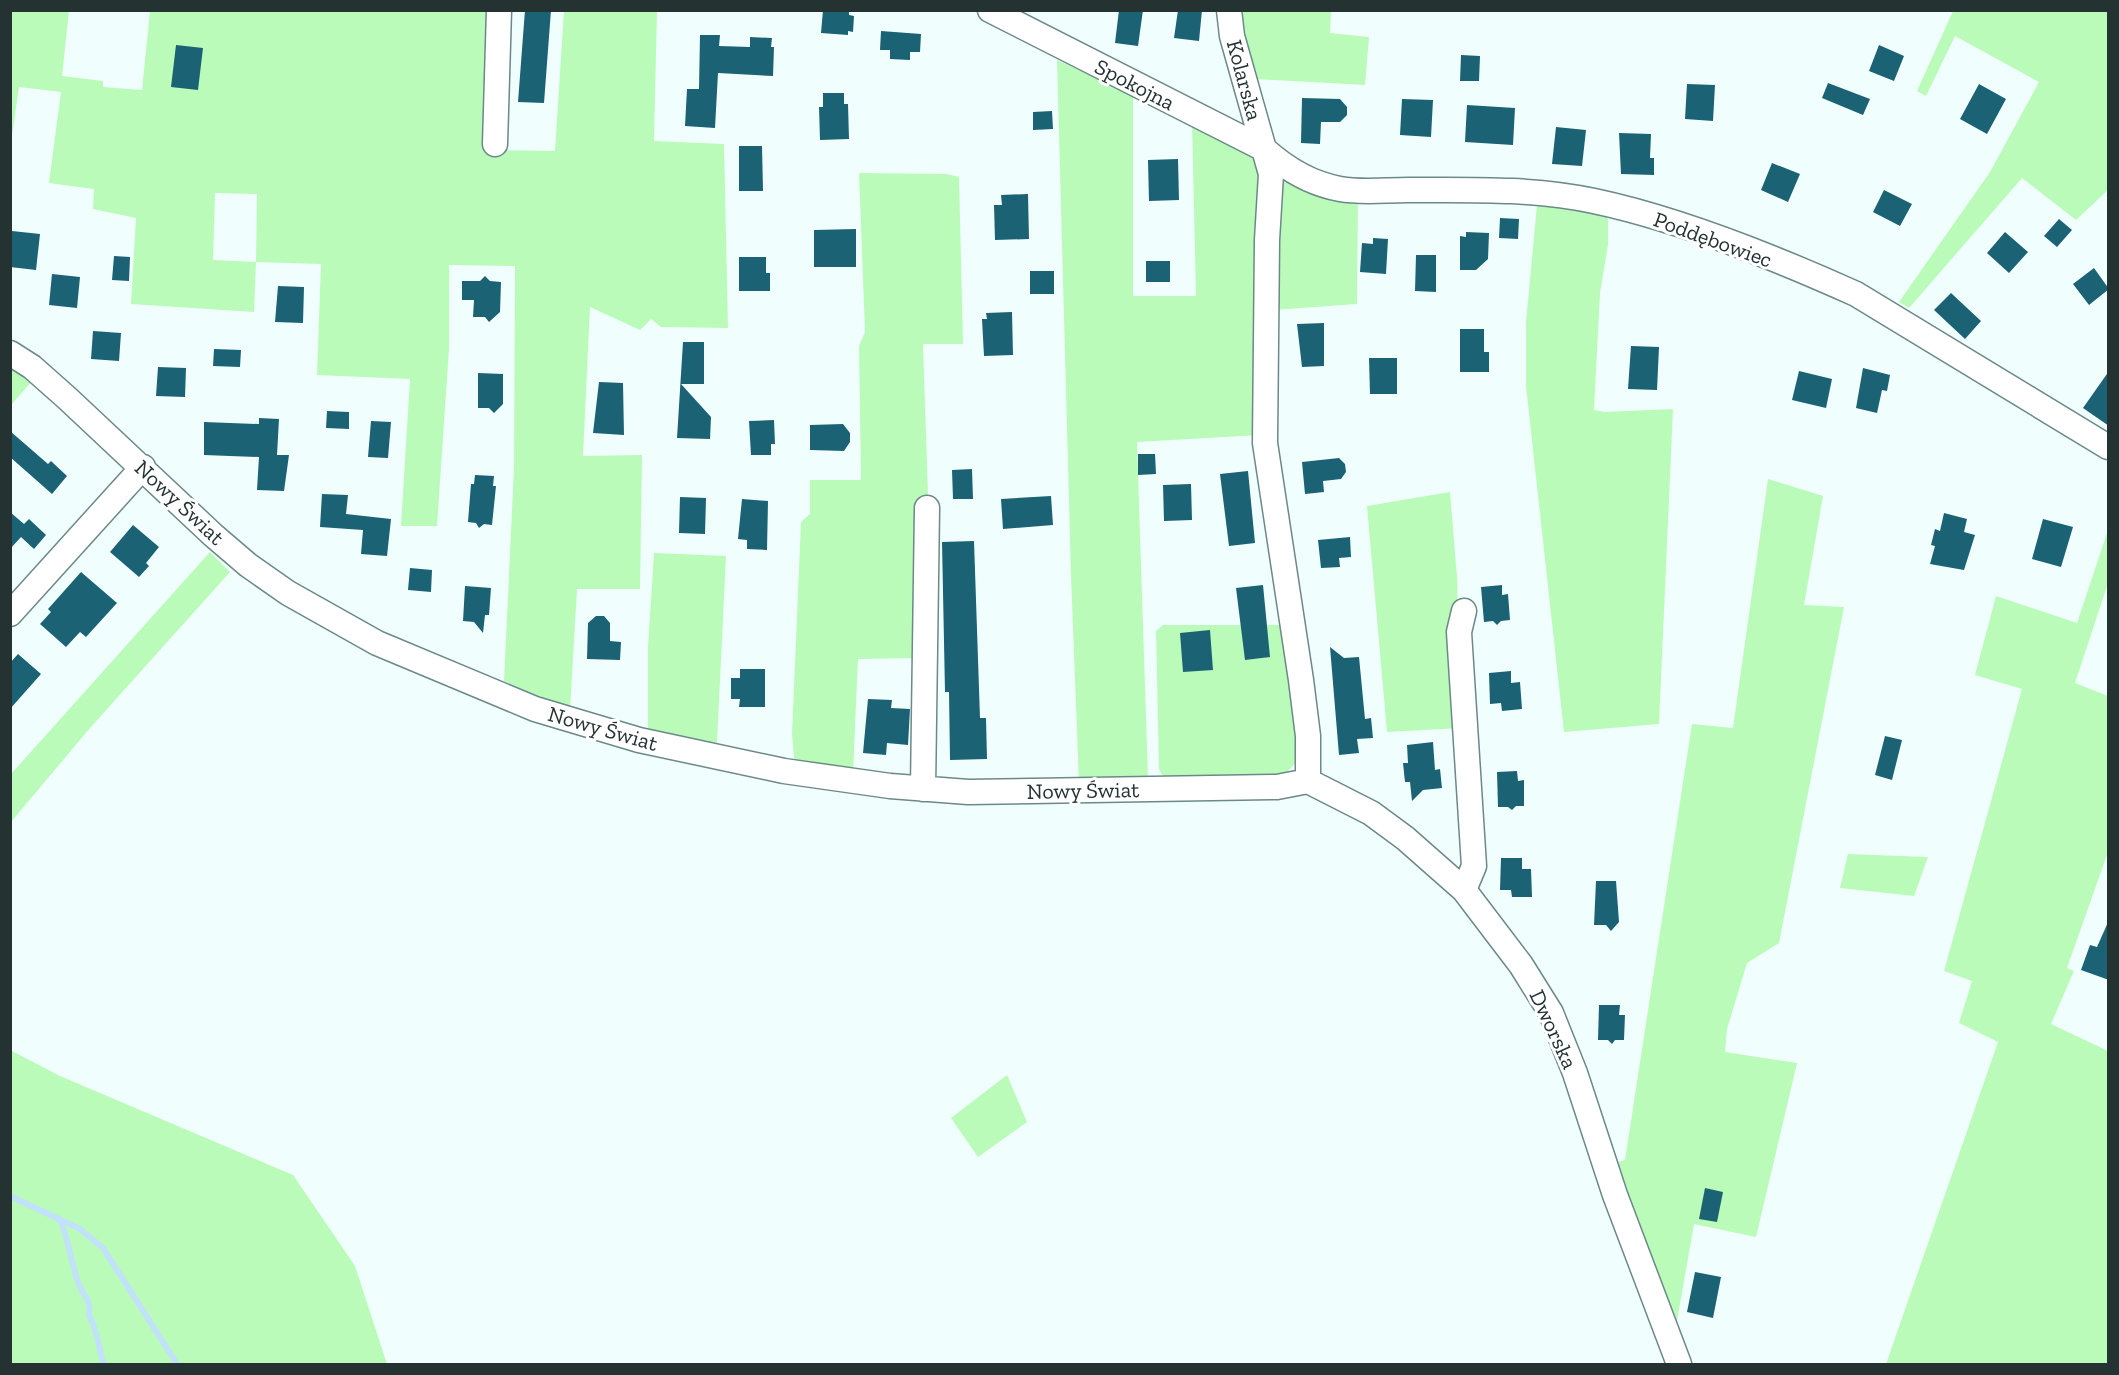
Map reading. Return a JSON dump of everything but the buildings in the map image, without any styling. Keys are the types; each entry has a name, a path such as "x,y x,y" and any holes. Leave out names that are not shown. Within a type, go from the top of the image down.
{"street":[{"path":"495,144 499,10"},
{"name":"Spokojna","path":"990,10 1271,155"},
{"name":"Kolarska","path":"1229,10 1232,36 1271,155 1267,240 1265,443 1301,680 1308,736 1308,782"},
{"name":"Poddębowiec","path":"1271,155 1297,174 1340,189 1534,191 1593,201 1654,216 1856,294 2109,447"},
{"name":"Nowy Świat","path":"10,353 45,378 248,565 288,592 377,643 535,709 639,740 826,778 923,789 978,792 1277,787 1308,782"},
{"path":"10,614 144,467"},
{"path":"923,789 927,508"},
{"path":"1464,611 1459,632 1474,866 1464,890"},
{"name":"Dworska","path":"1308,782 1371,813 1405,838 1464,890 1521,965 1551,1013 1575,1073 1615,1196 1679,1365"}],"green space":[{"path":"11,11 69,11 62,76 103,81 103,87 142,90 150,11 492,11 488,150 555,151 564,11 657,11 654,141 724,144 728,328 661,327 651,319 640,330 590,307 583,456 642,455 640,589 577,589 570,710 504,681 514,468 515,266 449,265 449,349 437,526 401,526 410,379 317,375 321,264 256,262 254,312 131,304 136,218 93,209 94,189 49,183 61,92 19,87 11,142","holes":["215,193 257,194 256,262 213,260"]},
{"path":"1242,11 1331,11 1330,33 1369,37 1365,85 1254,79 1243,38"},
{"path":"1953,11 2108,11 2108,190 2076,220 2022,178 1909,308 1899,302 1990,172 2039,82 1955,36 1926,96 1917,91"},
{"path":"1057,60 1133,95 1133,296 1196,296 1192,121 1250,151 1263,167 1259,435 1137,442 1148,778 1079,784 1071,575"},
{"path":"859,173 946,174 959,177 963,344 923,344 928,494 920,502 917,658 858,659 853,774 800,765 794,758 792,734 801,522 810,514 810,480 861,480 859,346 865,332"},
{"path":"1290,181 1358,196 1357,304 1274,310 1278,193 1284,182"},
{"path":"1547,198 1600,209 1608,219 1608,245 1600,293 1594,410 1605,412 1673,409 1659,724 1564,732 1526,386 1526,322 1537,205"},
{"path":"11,364 32,381 11,405"},
{"path":"1768,479 1823,496 1804,605 1844,607 1779,943 1747,963 1727,1029 1725,1052 1797,1063 1756,1237 1694,1224 1674,1338 1614,1163 1625,1160 1692,724 1733,728"},
{"path":"1450,492 1457,577 1461,728 1387,732 1367,506"},
{"path":"2108,530 2108,583 2075,683 2108,696 2108,852 2067,968 2074,971 2051,1024 2108,1051 2108,1364 1886,1364 1998,1042 1959,1023 1972,981 1944,971 2022,689 1975,675 1996,596 2077,623"},
{"path":"210,552 230,572 90,728 11,822 11,774"},
{"path":"654,553 726,556 717,742 713,749 654,734 648,728 648,647"},
{"path":"1163,625 1285,625 1301,732 1297,759 1287,772 1273,780 1164,778 1159,769 1156,631"},
{"path":"1848,854 1928,857 1914,896 1840,888"},
{"path":"10,1050 60,1076 293,1175 355,1266 387,1364 11,1364"},
{"path":"1007,1075 1027,1122 978,1157 951,1118"}],"waterway":[{"path":"10,1196 80,1229 103,1248 177,1364"},
{"path":"61,1222 78,1282 88,1301 89,1316 104,1364"}]}
